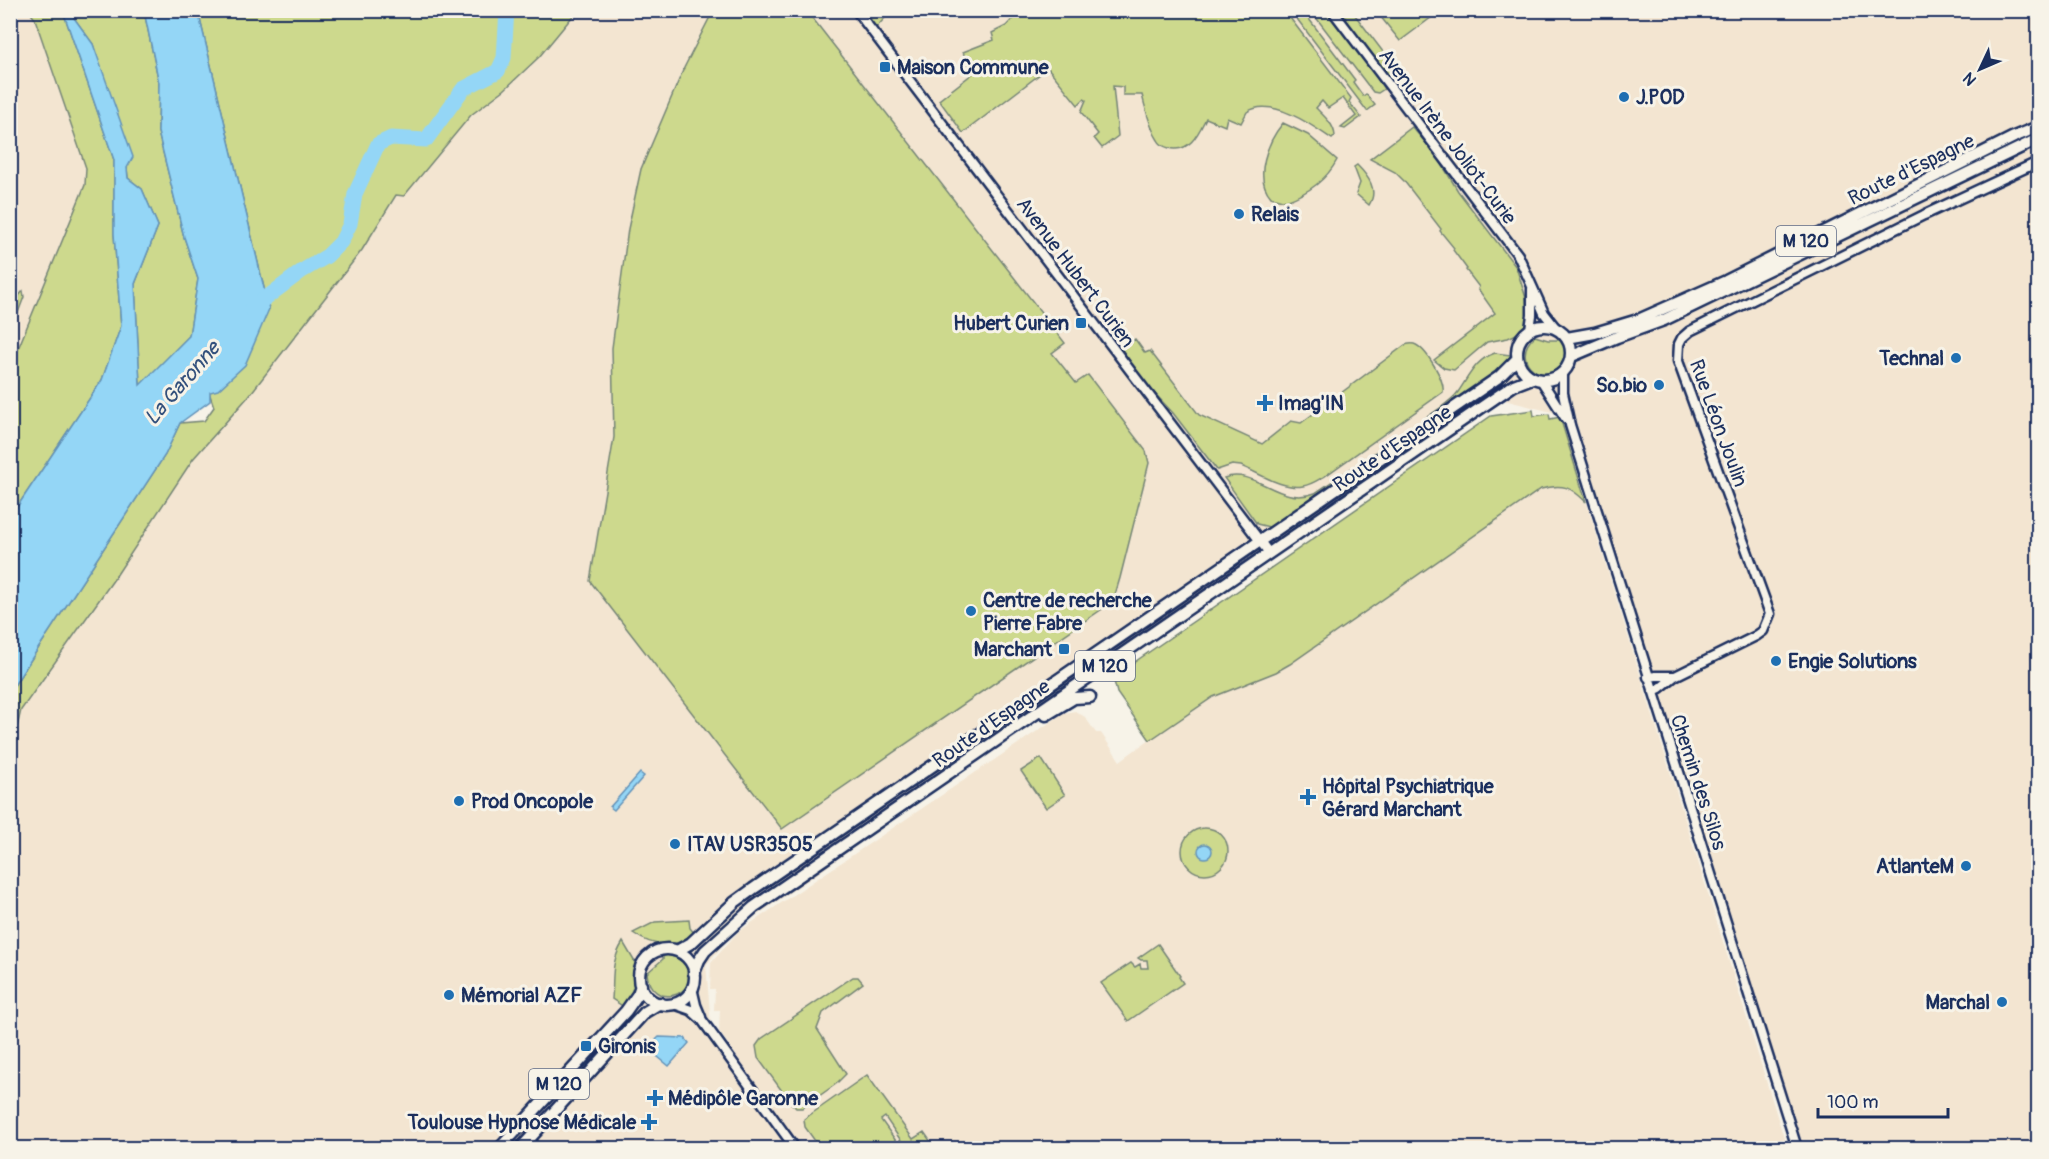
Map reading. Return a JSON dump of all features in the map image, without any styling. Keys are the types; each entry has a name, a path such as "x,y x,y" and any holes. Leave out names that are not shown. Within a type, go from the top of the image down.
{"main road":[{"name":"Route d'Espagne","path":"1567,338 1638,320 1726,281 2038,127"},
{"name":"Route d'Espagne","path":"1572,356 1664,320 2038,139"},
{"path":"1538,326 1555,327 1567,338 1572,356 1563,374 1552,379 1537,379 1520,366 1517,349 1521,338 1530,330 1538,326"},
{"name":"Route d'Espagne","path":"676,951 691,943 735,902 753,889 1499,377 1517,359"},
{"name":"Route d'Espagne","path":"694,972 705,951 754,907 1514,385 1537,379"},
{"path":"1006,735 1040,719 1074,698 1090,697"},
{"path":"667,949 676,951 690,962 694,972 692,988 683,999 674,1004 660,1004 648,997 641,985 640,969 650,955 667,949"},
{"name":"M 120","path":"500,1149 626,1011 638,994 641,985"},
{"name":"M 120","path":"521,1149 645,1012 660,1004"}],"street":[{"name":"Avenue Hubert Curien","path":"856,10 1269,553"},
{"name":"Avenue Irène Joliot-Curie","path":"1332,10 1518,255 1525,266 1544,313 1555,327"},
{"name":"Rue Léon Joulin","path":"1653,691 1676,676 1756,636 1763,631 1770,615 1678,361 1679,344 1682,338 1690,331 1872,241 2038,162"},
{"name":"Avenue Irène Joliot-Curie","path":"1530,330 1532,286"},
{"name":"Chemin des Silos","path":"1563,374 1563,393 1569,425 1797,1149"},
{"name":"Chemin des Silos","path":"1537,379 1569,425"},
{"name":"Rue Léon Joulin","path":"1648,677 1676,676"},
{"path":"692,988 702,1020"},
{"path":"674,1004 691,1010 702,1020 795,1149"}],"shaded area":[{"path":"11,11 29,11 35,19 86,168 85,185 11,366"},
{"path":"577,11 2038,11 2038,1148 1791,1148 1560,414 1504,400 966,767 737,929 706,965 711,1025 789,1148 11,1148 10,745 14,740 21,710 114,579 193,459 248,397 362,250 396,194 404,195 471,115 504,90 539,57"},
{"name":"Hôpital Psychiatrique Gérard Marchant","path":"1533,410 1534,416 1549,414 1550,419 1560,417 1787,1148 801,1148 719,1031 720,1010 714,1010 715,989 710,989 711,963 738,932 1064,713 1075,711 1085,717 1096,733 1101,733 1120,761 1150,739 1117,693 1114,681 1123,670 1491,416"}],"green space":[{"path":"1284,10 1351,98 1349,102 1361,117 1345,129 1341,128 1356,116 1343,98 1328,108 1322,101 1316,108 1333,128 1335,136 1332,139 1291,114 1268,108 1257,108 1247,112 1241,123 1227,117 1225,126 1206,118 1197,135 1188,145 1183,148 1169,148 1161,144 1155,135 1142,95 1123,95 1123,87 1113,86 1118,136 1102,148 1094,138 1098,134 1081,112 1086,100 1084,99 1078,105 1048,68 963,133 939,100 972,74 963,52 994,40 992,33 1006,26 1020,11"},
{"path":"29,11 63,11 114,160 114,234 121,326 102,380 11,516 11,366 85,185 86,168 35,19"},
{"path":"69,11 144,11 159,83 158,132 184,237 198,279 189,336 140,386 135,284 158,226 142,189 128,178 93,44"},
{"path":"198,11 577,11 539,57 504,90 471,115 404,196 396,195 362,250 248,397 193,459 114,579 21,710 11,745 11,690 165,455 180,423 204,421 214,407 209,392 269,309"},
{"path":"713,11 807,11 1065,343 1052,353 1076,383 1088,375 1146,451 1149,463 1120,578 1115,595 1108,605 782,829 590,581 614,437 612,348 628,229 641,169 684,68"},
{"path":"861,11 891,11 875,29"},
{"path":"1291,11 1303,11 1355,80 1353,82 1363,96 1366,94 1375,105 1367,111"},
{"path":"1311,11 1327,11 1384,89 1378,93 1373,92"},
{"path":"1337,11 1352,11 1406,82 1400,86 1392,80"},
{"path":"1376,11 1440,11 1400,41"},
{"path":"1283,123 1308,135 1337,160 1316,185 1286,201 1271,197 1263,180 1268,149"},
{"path":"1412,127 1437,156 1458,191 1516,267 1526,298 1528,318 1521,332 1508,338 1487,342 1454,370 1444,368 1434,360 1495,313 1453,250 1454,248 1440,231 1441,229 1404,181 1395,172 1370,159"},
{"path":"1357,165 1371,184 1373,194 1369,205 1356,194 1360,183 1354,167"},
{"path":"23,291 24,297 11,331 11,305"},
{"path":"1535,336 1548,340 1560,340 1565,348 1566,356 1559,371 1542,374 1528,364 1525,355 1527,346"},
{"path":"1135,339 1145,353 1150,351 1199,415 1262,444 1291,421 1301,423 1405,345 1414,344 1429,358 1441,380 1443,392 1325,476 1306,485 1287,486 1241,466 1232,465 1217,470 1173,413 1143,381 1121,348"},
{"path":"1495,353 1511,355 1503,369 1275,525 1269,527 1257,524 1224,478 1236,476 1247,478 1290,495 1302,496 1315,493 1448,402 1478,364"},
{"path":"1533,410 1534,416 1549,414 1550,419 1560,417 1586,502 1566,488 1555,486 1541,489 1290,664 1276,672 1213,697 1150,740 1117,693 1114,681 1123,670 1491,416"},
{"path":"1041,758 1065,795 1046,808 1021,771"},
{"path":"1205,828 1214,829 1222,834 1227,842 1227,860 1222,868 1214,873 1205,874 1196,873 1188,868 1183,860 1182,851 1183,842 1188,834 1196,829"},
{"path":"689,920 690,928 695,934 672,944 656,944 633,933 655,922"},
{"path":"623,942 636,964 634,992 624,1007 612,999 614,963"},
{"path":"1158,944 1183,983 1128,1021 1101,983 1131,963 1135,967 1140,964 1141,968 1148,968 1147,960 1138,958"},
{"path":"668,955 683,963 687,968 689,978 687,986 681,992 664,996 650,985 647,973 663,959 663,956"},
{"path":"853,977 858,977 863,983 823,1013 817,1029 846,1074 802,1108 796,1108 758,1058 756,1046 761,1039"},
{"path":"867,1075 913,1139 924,1132 931,1142 931,1148 906,1148 885,1117 881,1120 901,1148 820,1148 805,1127 804,1119"}],"water":[{"name":"La Garonne","path":"63,11 69,11 93,44 133,157 127,168 128,178 142,189 158,226 135,284 140,385 189,336 198,279 184,237 158,132 159,83 144,11 198,11 269,309 245,365 218,390 210,392 210,401 180,423 165,455 11,690 11,516 102,380 121,326 114,234 114,160"},
{"path":"640,773 644,776 614,810 610,807"},
{"path":"1205,844 1210,846 1212,851 1210,856 1205,858 1200,856 1198,851 1200,846"},
{"path":"659,1037 685,1038 689,1043 669,1066 647,1048"}],"waterway":[{"path":"251,309 302,271 327,256 341,242 350,224 355,194 378,144 391,138 426,140 463,89 498,71 504,58 507,10"}],"place":[{"name":"Maison Commune","path":"885,67"},
{"name":"J.POD","path":"1624,97"},
{"name":"Relais","path":"1239,214"},
{"name":"Hubert Curien","path":"1081,323"},
{"name":"Technal","path":"1956,358"},
{"name":"So.bio","path":"1659,385"},
{"name":"Imag'IN","path":"1265,403"},
{"name":"Centre de recherche Pierre Fabre","path":"971,611"},
{"name":"Marchant","path":"1064,649"},
{"name":"Engie Solutions","path":"1776,661"},
{"name":"Hôpital Psychiatrique Gérard Marchant","path":"1308,797"},
{"name":"Prod Oncopole","path":"459,801"},
{"name":"ITAV USR3505","path":"675,844"},
{"name":"AtlanteM","path":"1966,866"},
{"name":"Mémorial AZF","path":"449,995"},
{"name":"Marchal","path":"2002,1002"},
{"name":"Gironis","path":"586,1046"},
{"name":"Médipôle Garonne","path":"655,1098"},
{"name":"Toulouse Hypnose Médicale","path":"649,1122"}]}
